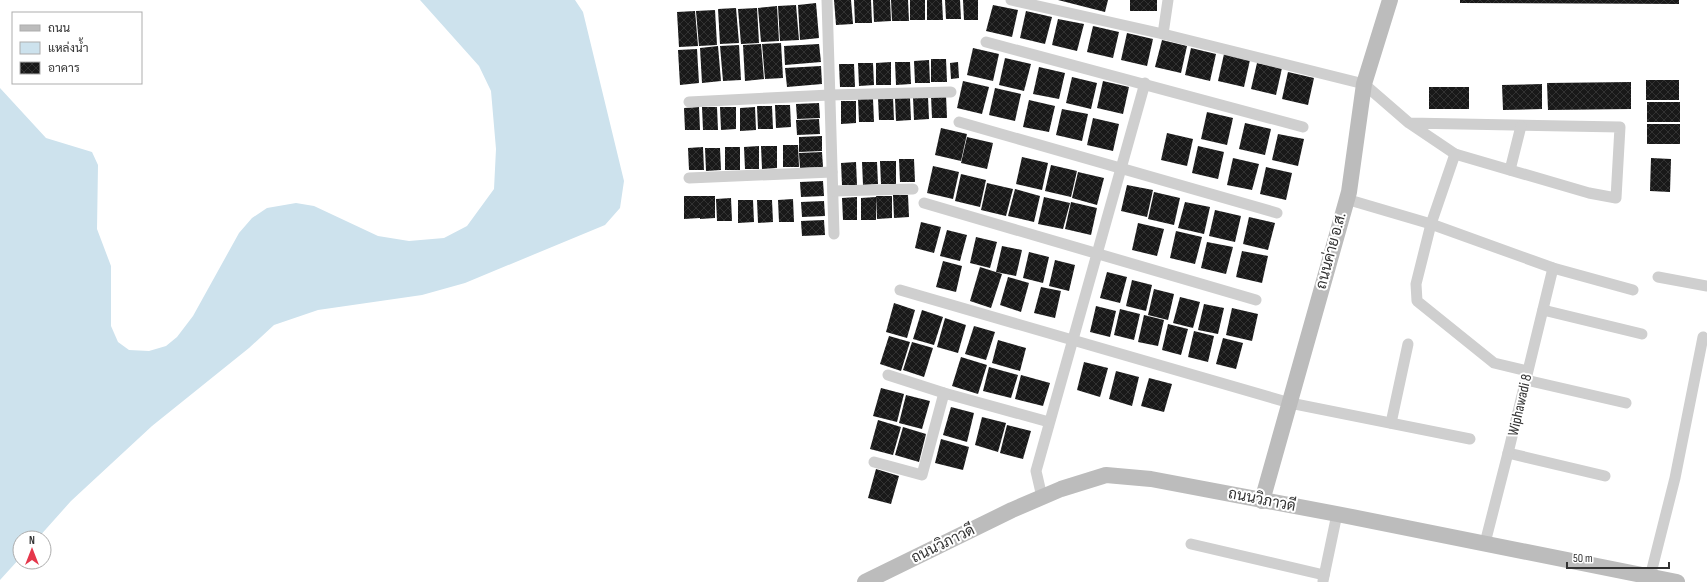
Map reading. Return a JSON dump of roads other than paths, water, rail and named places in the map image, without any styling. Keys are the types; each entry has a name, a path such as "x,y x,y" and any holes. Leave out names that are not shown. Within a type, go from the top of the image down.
{"street":[{"path":"827,0 834,234"},
{"path":"1011,0 1043,4 1364,84 1409,122 1455,154 1589,193 1616,198 1620,127 1521,126 1409,122"},
{"path":"1163,34 1168,0"},
{"name":"ถนนค่าย อ.ส.","path":"1262,501 1349,192 1364,84 1390,0"},
{"path":"986,42 1145,83 1303,127"},
{"path":"1042,497 1036,471 1145,83"},
{"path":"689,102 830,95 951,92"},
{"path":"960,122 1277,213"},
{"path":"1510,170 1521,126"},
{"path":"1455,154 1430,224 1416,284 1417,301 1494,363 1527,375 1626,403"},
{"path":"689,178 832,172"},
{"path":"833,191 913,189"},
{"path":"1346,199 1430,224 1553,268 1633,290"},
{"path":"924,203 1256,300"},
{"name":"Wiphawadi 8","path":"1484,543 1544,310 1553,268"},
{"path":"1658,277 1707,286"},
{"path":"900,290 1290,403 1470,439"},
{"path":"1544,310 1642,334"},
{"path":"1650,577 1674,478 1703,337"},
{"path":"1391,423 1408,344"},
{"path":"888,375 944,393 1049,422"},
{"path":"874,462 922,475 944,393"},
{"path":"1508,453 1605,476"},
{"name":"ถนนวิภาวดี","path":"865,582 1012,510 1061,489 1106,474 1151,479 1337,514 1677,582"},
{"path":"1191,544 1324,578 1337,514"}],"water":[{"path":"420,0 575,0 583,12 624,181 620,208 605,225 465,283 422,295 318,310 274,325 249,348 152,426 71,501 45,530 12,530 12,567 0,580 0,88 46,138 92,152 98,165 97,229 111,266 111,326 118,342 129,350 149,351 166,346 177,337 193,316 239,233 252,218 267,208 296,203 314,206 378,236 409,241 444,238 467,226 494,189 496,149 491,91 479,66"}]}
